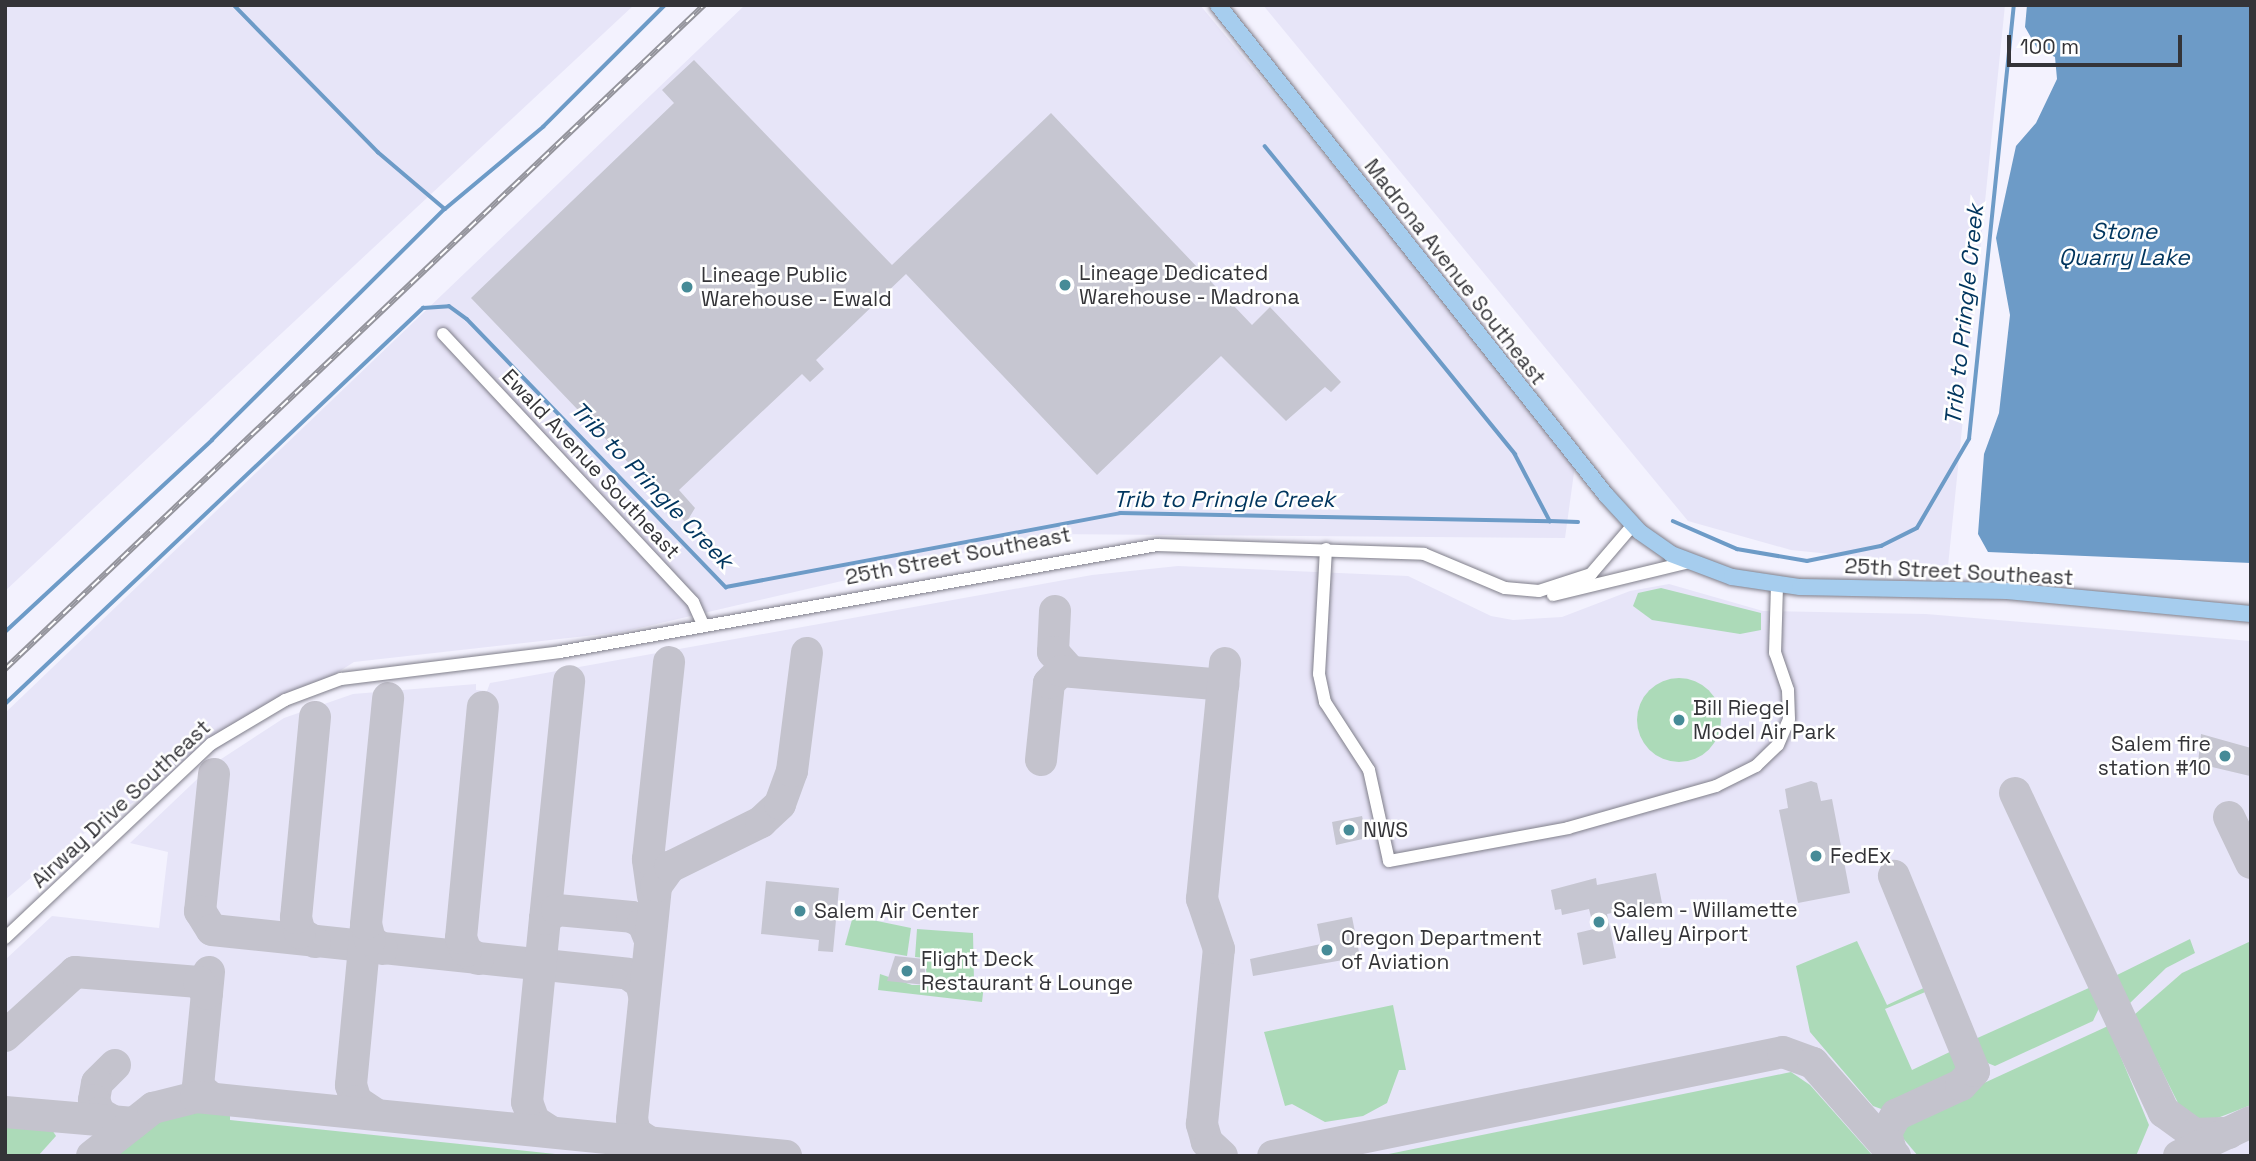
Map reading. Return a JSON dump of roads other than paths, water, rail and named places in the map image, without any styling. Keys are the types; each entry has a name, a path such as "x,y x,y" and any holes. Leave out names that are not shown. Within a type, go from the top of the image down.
{"main road":[{"name":"Madrona Avenue Southeast","path":"1219,5 1536,410 1633,525 1671,554"},
{"name":"25th Street Southeast","path":"1671,554 1731,577 1777,585 2007,591 2251,614"}],"street":[{"name":"Ewald Avenue Southeast","path":"443,334 693,602 703,624"},
{"name":"25th Street Southeast","path":"269,708 369,672 560,652 703,624 1157,545 1424,554 1505,588 1539,591 1591,574 1633,525"},
{"path":"1326,549 1319,674 1325,702 1369,770 1389,861 1569,828 1716,786 1756,766 1778,745 1790,719 1788,690 1775,653 1777,585"},
{"path":"1539,591 1565,595 1689,562"},
{"name":"Airway Drive Southeast","path":"5,938 192,759 269,708"}],"water":[{"name":"Stone Quarry Lake","path":"2027,5 2251,5 2251,563 1988,552 1978,534 1984,454 1999,413 2010,315 1996,238 2016,146 2036,123 2057,79 2055,57 2037,48 2025,27"}],"waterway":[{"name":"Trib to Pringle Creek","path":"234,5 378,152 445,209"},
{"name":"Trib to Pringle Creek","path":"5,632 212,440 445,209 543,127 665,5"},
{"name":"Trib to Pringle Creek","path":"1673,521 1737,549 1807,561 1881,546 1917,528 1969,439 2014,5"},
{"name":"Trib to Pringle Creek","path":"1265,146 1515,454 1550,521 1578,522"},
{"name":"Trib to Pringle Creek","path":"5,704 423,308 449,306 467,319 726,587 1120,513 1550,521"}],"railway":[{"path":"5,669 704,5"}],"place":[{"name":"Lineage Dedicated Warehouse - Madrona","path":"1065,285"},
{"name":"Lineage Public Warehouse - Ewald","path":"687,287"},
{"name":"Bill Riegel Model Air Park","path":"1679,720"},
{"name":"Salem fire station #10","path":"2225,756"},
{"name":"NWS","path":"1349,830"},
{"name":"FedEx","path":"1816,856"},
{"name":"Salem Air Center","path":"800,911"},
{"name":"Salem - Willamette Valley Airport","path":"1599,922"},
{"name":"Oregon Department of Aviation","path":"1327,950"},
{"name":"Flight Deck Restaurant & Lounge","path":"907,971"}]}
